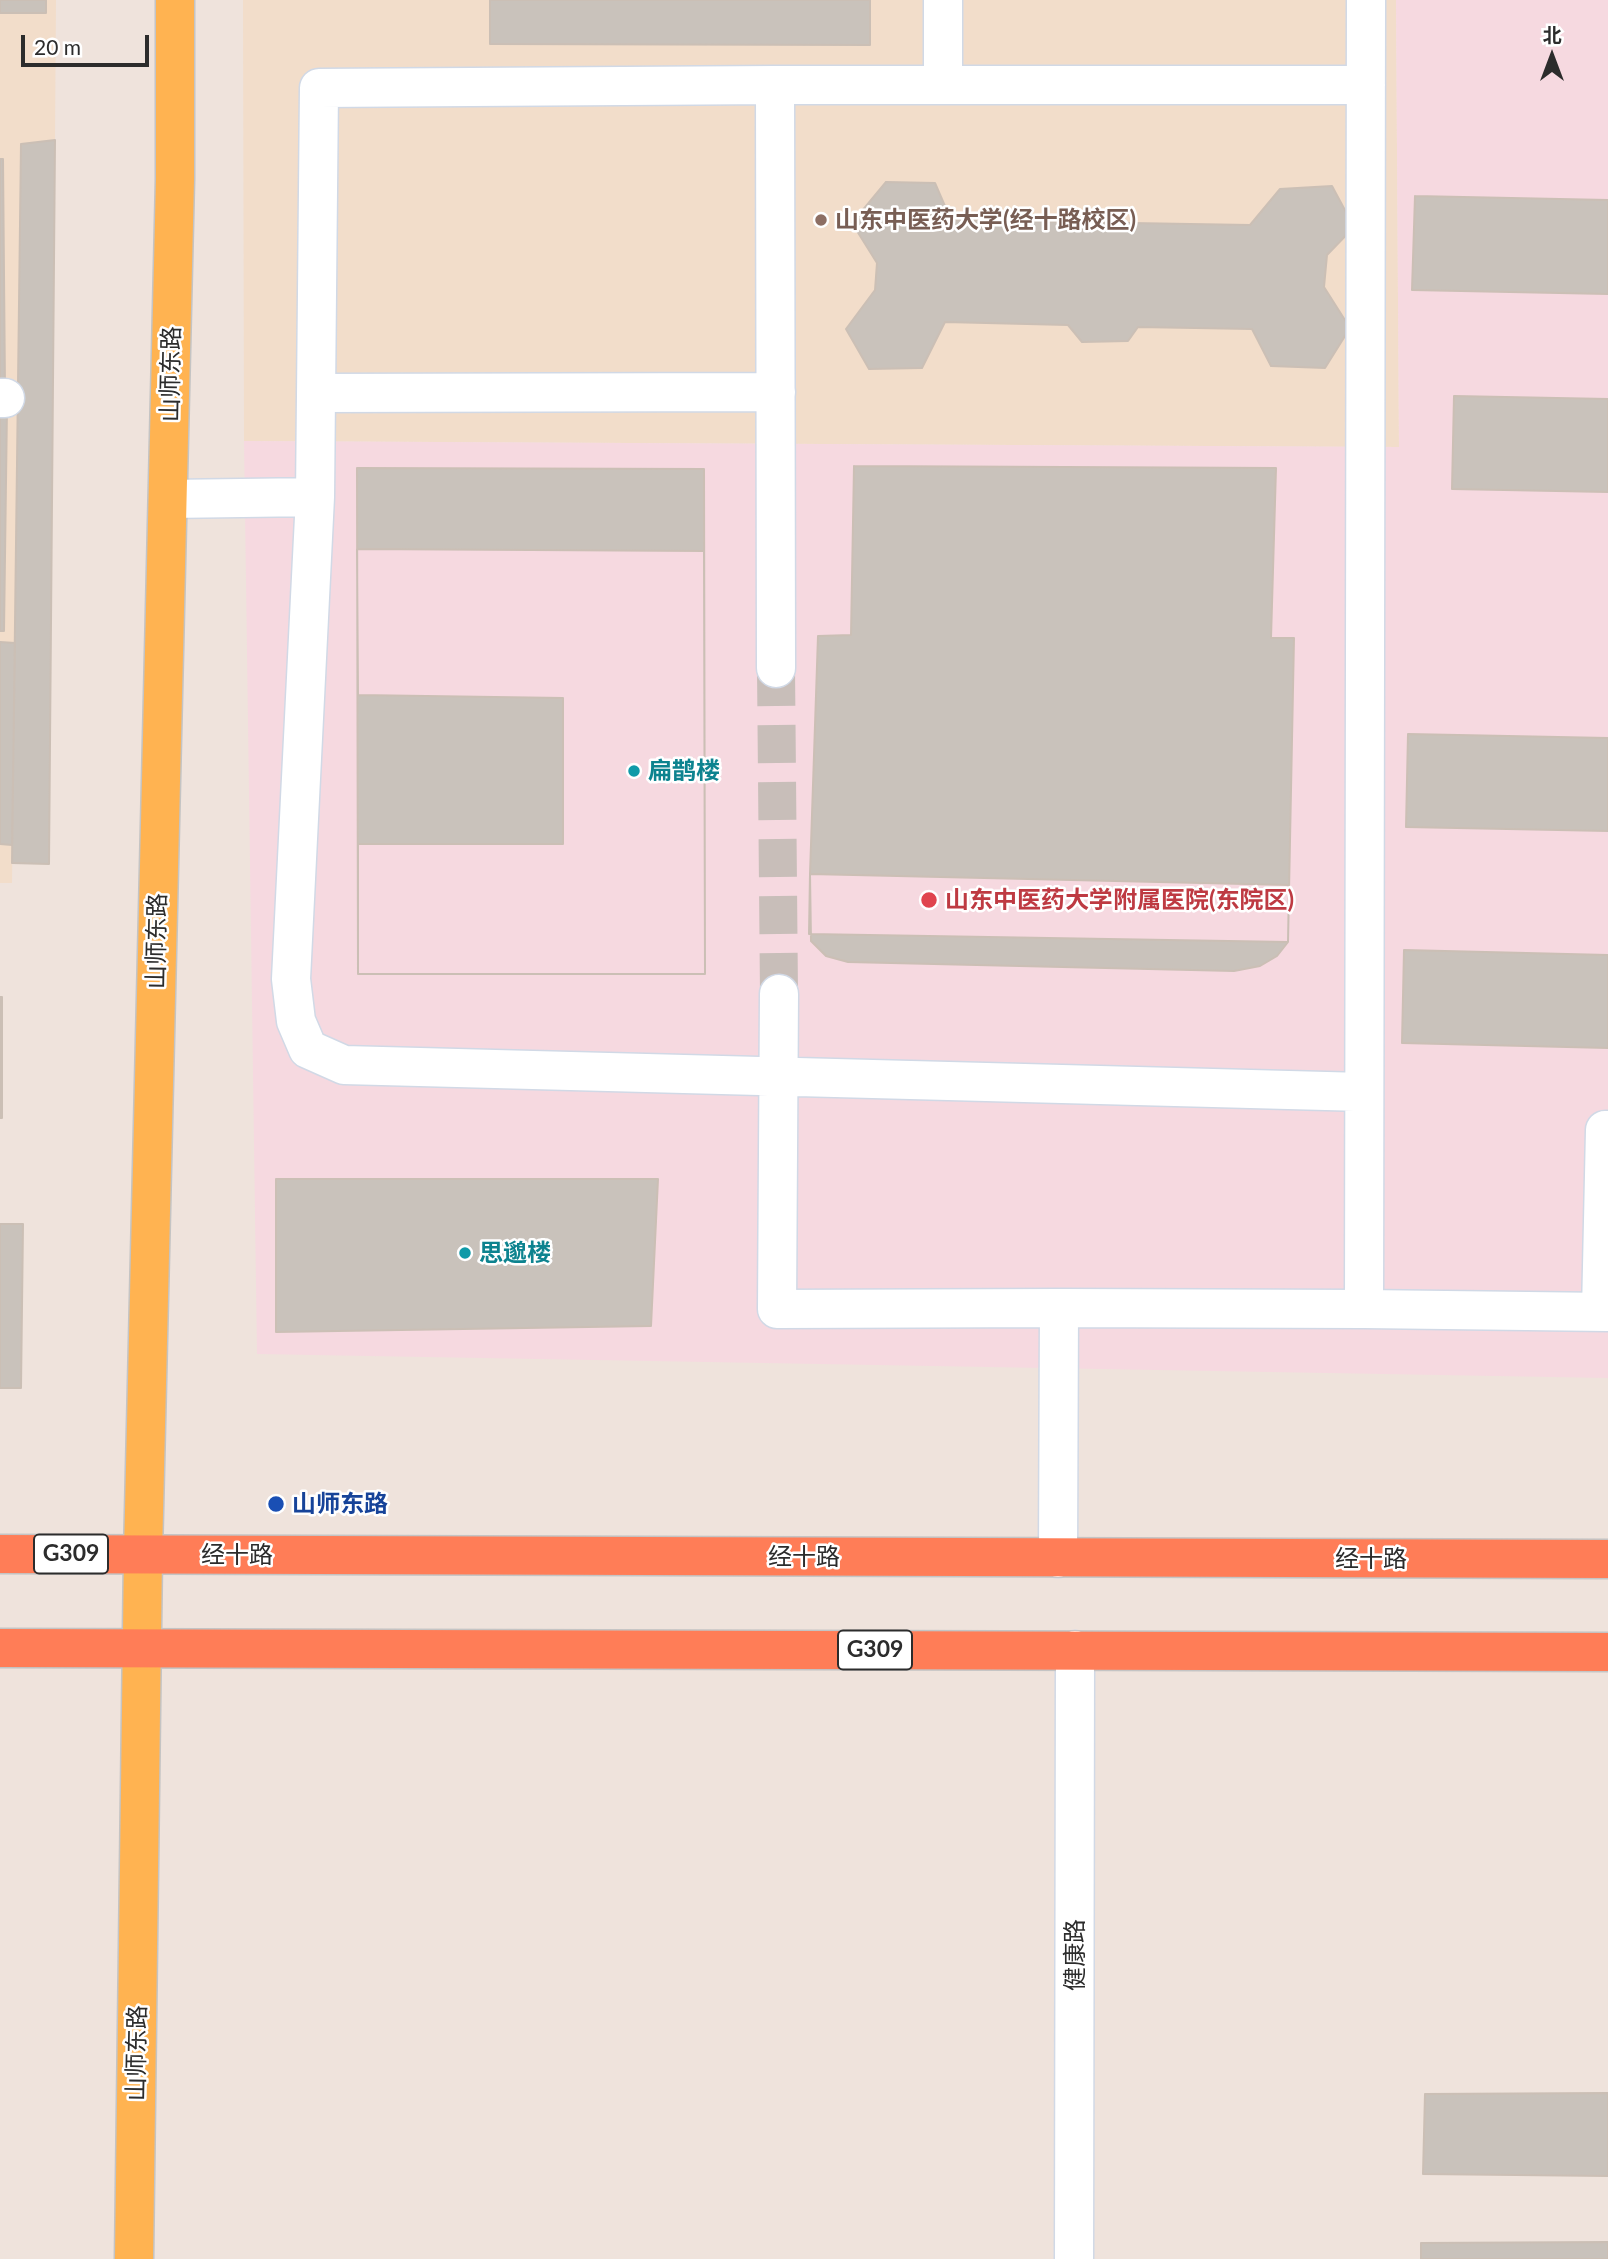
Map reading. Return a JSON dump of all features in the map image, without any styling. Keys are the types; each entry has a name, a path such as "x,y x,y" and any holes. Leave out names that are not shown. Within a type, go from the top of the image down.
{"highway":[{"name":"经十路","path":"0,1554 1608,1559"},
{"name":"G309","path":"0,1648 1608,1652"}],"main road":[{"name":"山师东路","path":"134,2259 142,1554 175,179 175,0"}],"street":[{"path":"943,0 943,85"},
{"path":"1364,1309 1366,0"},
{"path":"775,85 776,668"},
{"path":"1364,1092 344,1065 308,1049 296,1021 291,979 315,498 319,88 1366,85"},
{"path":"317,393 776,392"},
{"path":"168,499 315,498"},
{"path":"779,994 777,1309 1364,1309 1605,1312 1605,1130 1608,1130"},
{"path":"1058,1558 1059,1308"},
{"name":"健康路","path":"1074,2259 1075,1650"}],"shaded area":[{"path":"0,0 56,0 55,140 21,145 12,883 0,883"},
{"name":"山东中医药大学(经十路校区)","path":"243,0 1396,0 1399,447 244,441"},
{"name":"山东中医药大学附属医院(东院区)","path":"1396,0 1608,0 1608,1378 257,1354 244,441 1399,447"}],"building":[{"path":"0,0 46,0 46,13 0,13"},
{"path":"490,0 870,0 870,45 490,44"},
{"path":"55,140 49,864 12,863 21,144"},
{"path":"0,159 3,159 5,389 0,389"},
{"path":"886,182 935,183 951,220 1250,225 1280,189 1332,186 1354,227 1327,255 1324,287 1350,328 1325,368 1271,366 1252,329 1138,327 1128,341 1082,342 1068,325 945,322 922,368 869,369 846,329 875,290 877,263 852,223"},
{"path":"1415,196 1608,200 1608,294 1412,290"},
{"path":"1454,396 1608,399 1608,492 1452,489"},
{"path":"0,407 7,407 4,631 0,631"},
{"path":"854,466 1276,468 1271,638 1294,638 1288,942 1277,956 1260,966 1234,971 848,962 826,956 811,941 810,874 818,636 851,635"},
{"name":"扁鹊楼","path":"357,468 704,469 705,974 358,974"},
{"name":"扁鹊楼","path":"357,549 704,551 705,974 358,974 358,844 563,844 563,698 358,695"},
{"path":"0,642 15,643 12,845 0,844"},
{"path":"1408,734 1608,738 1608,831 1406,827"},
{"path":"810,874 1289,885 1288,942 809,934"},
{"path":"1404,950 1608,955 1608,1048 1402,1043"},
{"path":"2,997 2,1118 0,1118"},
{"name":"思邈楼","path":"276,1179 658,1179 651,1326 276,1332"},
{"path":"0,1224 23,1224 21,1388 0,1388"},
{"path":"1608,2093 1608,2176 1423,2174 1425,2094"},
{"path":"1608,2242 1608,2259 1421,2259 1421,2243"}],"tunnel":[{"path":"776,668 779,994"}],"place":[{"name":"山东中医药大学(经十路校区)","path":"821,220"},
{"name":"扁鹊楼","path":"634,771"},
{"name":"山东中医药大学附属医院(东院区)","path":"929,900"},
{"name":"思邈楼","path":"465,1253"},
{"name":"山师东路","path":"276,1504"}]}
